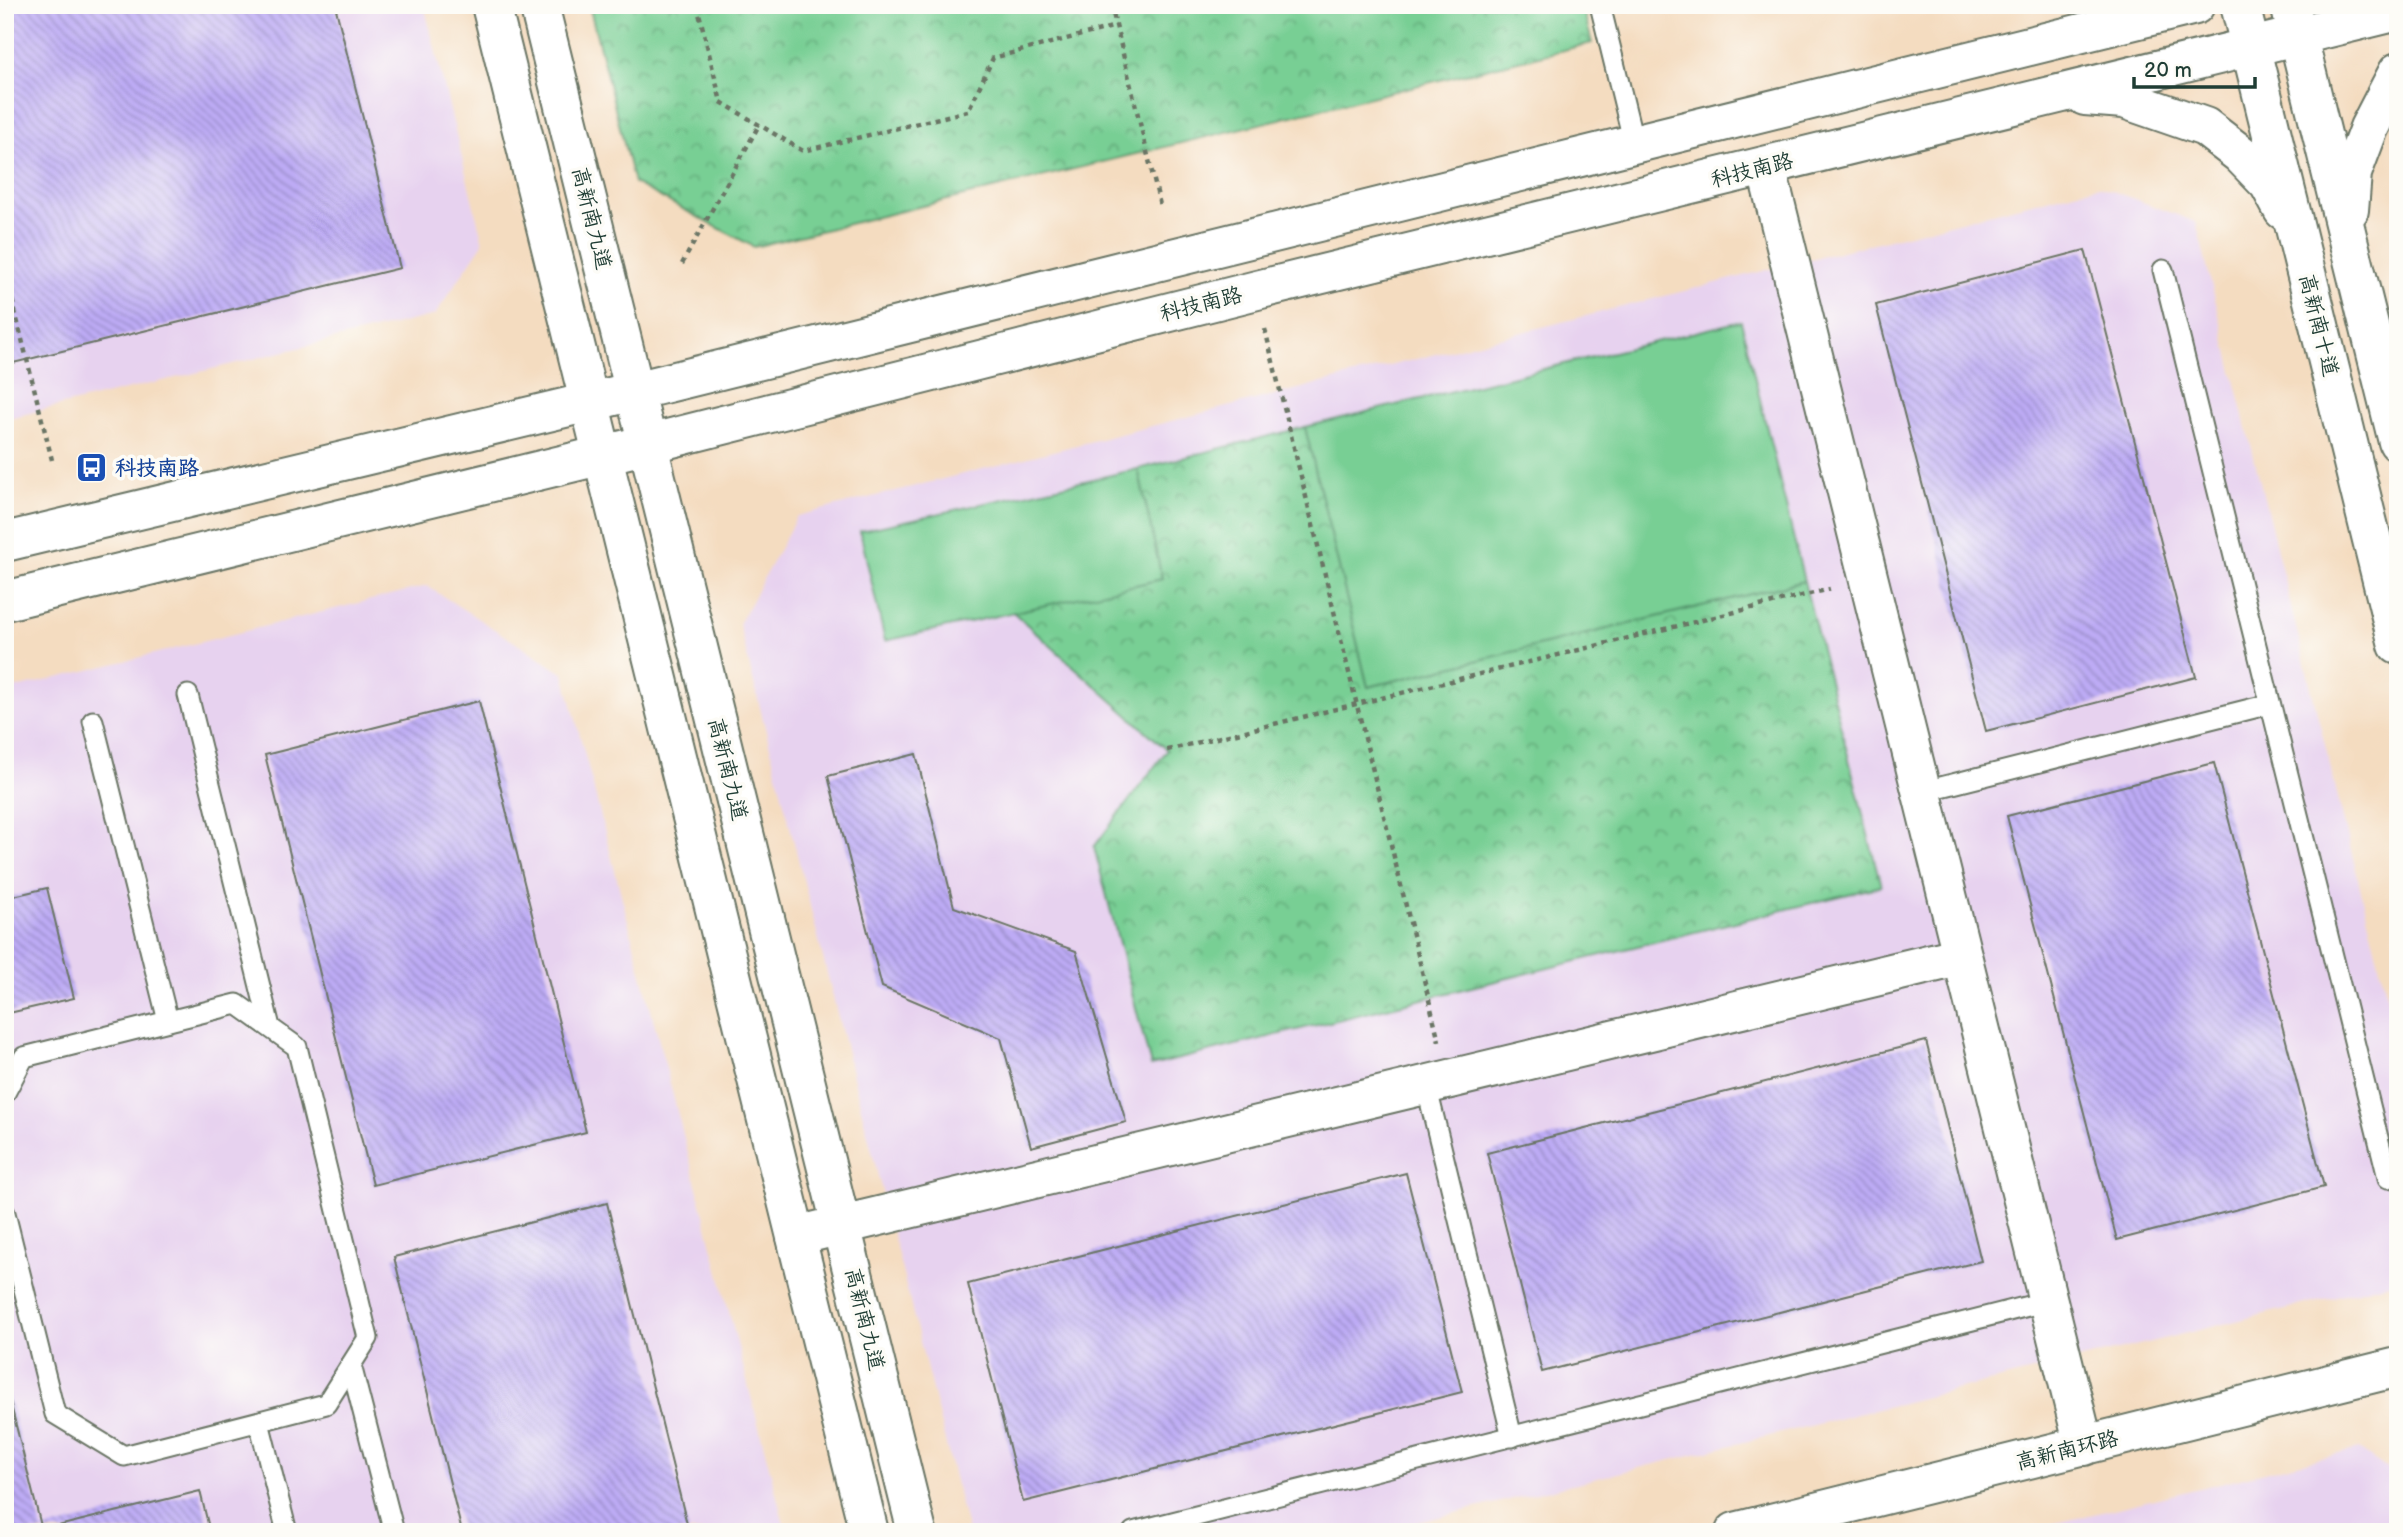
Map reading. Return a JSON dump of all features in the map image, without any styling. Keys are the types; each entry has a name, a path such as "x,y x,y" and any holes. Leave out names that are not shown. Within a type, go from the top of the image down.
{"main road":[{"path":"491,5 869,1532"},
{"name":"高新南九道","path":"539,5 917,1532"},
{"path":"2047,42 2095,15 2106,5"},
{"path":"5,542 635,391 2195,5"},
{"name":"高新南十道","path":"2240,5 2398,645"},
{"name":"科技南路","path":"5,601 648,444 1256,290 2250,48 2294,21 2398,11"},
{"path":"2294,21 2398,442"},
{"path":"2348,233 2352,173 2369,128 2398,72"},
{"path":"2058,94 2124,99 2205,127 2240,154 2269,184 2298,237"},
{"path":"1766,166 2084,1446"},
{"path":"796,1236 1962,956"},
{"name":"高新南环路","path":"1735,1532 2398,1367"}],"lane":[{"path":"1600,5 1634,144"},
{"path":"2163,270 2388,1178"},
{"path":"188,695 270,1027"},
{"path":"1921,792 2270,704"},
{"path":"93,721 168,1021"},
{"path":"5,1093 24,1057 237,1003 297,1047 368,1338 326,1404 124,1456 55,1414 12,1273 5,1213"},
{"path":"1437,1082 1512,1437"},
{"path":"1133,1532 2048,1301"},
{"path":"351,1365 394,1532"},
{"path":"259,1422 287,1532"}],"path":[{"path":"697,5 722,102 803,151 968,111 993,58 1116,26"},
{"path":"1111,5 1160,205"},
{"path":"682,264 759,125"},
{"path":"5,271 52,460"},
{"path":"1256,290 1356,704 1437,1082"},
{"path":"1167,750 1868,580"}],"shaded area":[{"path":"5,5 424,5 483,243 435,315 5,419"},
{"path":"2099,186 2196,222 2398,1041 2398,1281 1378,1532 968,1532 739,624 797,516"},
{"path":"427,586 564,674 786,1532 5,1532 5,691"},
{"path":"2359,1449 2398,1477 2398,1532 2020,1532"}],"green space":[{"path":"589,5 1582,5 1592,43 754,247 634,183"},
{"path":"1741,321 1804,581 1368,687 1305,427"},
{"path":"1305,427 1368,687 1804,581 1881,886 1151,1066 1094,847 1167,750 1013,612 1162,579 1138,469"},
{"path":"1138,469 1162,579 885,641 860,531"}],"building":[{"path":"34,5 335,5 400,268 5,365 5,12"},
{"path":"2085,250 2196,677 1986,731 1876,305"},
{"path":"479,701 586,1132 373,1185 265,755"},
{"path":"916,754 954,907 1076,951 1126,1122 1031,1147 1001,1038 882,987 828,776"},
{"path":"2214,763 2324,1187 2117,1240 2007,816"},
{"path":"47,888 74,998 5,1014 5,898"},
{"path":"1926,1041 1981,1261 1542,1372 1487,1153"},
{"path":"1406,1173 1462,1392 1023,1502 968,1284"},
{"path":"607,1203 689,1532 462,1532 394,1257"},
{"path":"6,1385 42,1530 200,1491 210,1532 5,1532"}],"place":[{"name":"科技南路","path":"92,468"}]}
